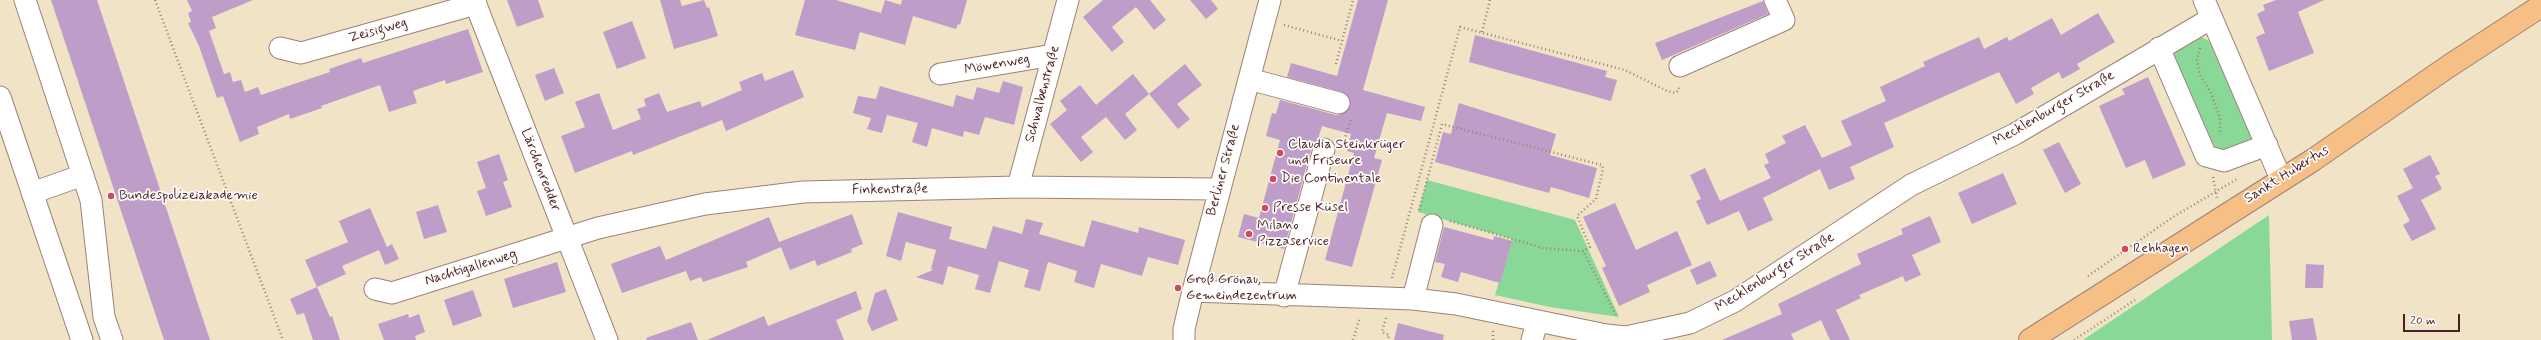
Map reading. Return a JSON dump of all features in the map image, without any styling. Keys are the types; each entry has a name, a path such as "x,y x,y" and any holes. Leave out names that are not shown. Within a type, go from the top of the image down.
{"main road":[{"name":"Sankt Hubertus","path":"2030,340 2281,179 2541,6"}],"street":[{"path":"25,0 83,175 95,220 99,283 104,317 112,340"},
{"name":"Schwalbenstraße","path":"1018,187 1068,0"},
{"name":"Berliner Straße","path":"1184,340 1184,328 1193,291 1270,0"},
{"path":"1680,66 1784,20 1775,0"},
{"name":"Zeisigweg","path":"280,48 301,53 475,2"},
{"name":"Lärchenredder","path":"475,2 607,340"},
{"path":"2207,13 2281,179"},
{"name":"Mecklenburger Straße","path":"1193,291 1284,296 1365,298 1387,304 1413,299 1456,304 1534,331 1626,337 1690,323 1735,301 1911,185 2015,134 2159,48 2207,13"},
{"path":"2159,48 2206,156 2224,161 2267,145"},
{"name":"Möwenweg","path":"940,74 1053,55"},
{"path":"1249,79 1338,103"},
{"path":"0,97 82,340"},
{"path":"1284,296 1324,149"},
{"path":"32,192 83,175"},
{"name":"Finkenstraße","path":"567,238 598,228 705,204 803,192 1018,187 1219,189"},
{"path":"1413,299 1431,218"},
{"name":"Nachtigallenweg","path":"375,289 392,293 567,238"}],"path":[{"path":"155,0 283,340"},
{"path":"1336,64 1353,0"},
{"path":"1482,32 1490,0"},
{"path":"2207,13 2197,60 2200,75 2211,93 2220,118 2220,151 2214,158"},
{"path":"1264,20 1342,41"},
{"path":"1388,340 1389,335 1382,332 1387,304 1460,27 1625,70 1675,93 1679,90 1680,66"},
{"path":"1411,211 1431,218 1542,248 1583,251 1590,247 1577,216 1596,199 1603,169 1602,165 1442,124 1431,218"},
{"path":"2088,276 2173,217 2241,177"},
{"path":"1583,251 1626,337"},
{"path":"1353,340 1365,298"}],"green space":[{"path":"2199,36 2211,42 2255,137 2223,150 2211,148 2172,53"},
{"path":"1427,180 1575,220 1619,317 1550,307 1495,295 1512,239 1418,212"},
{"path":"2269,215 2272,340 2083,340"}],"building":[{"path":"51,0 97,0 210,340 164,340"},
{"path":"187,0 253,0 212,17 216,28 209,31 224,74 230,72 233,82 241,80 245,92 258,87 261,95 330,72 329,69 361,58 363,63 468,29 483,72 446,84 445,80 413,91 417,103 389,112 380,85 321,106 322,108 290,119 289,114 257,127 259,134 240,142 223,96 217,98 199,46 188,23 191,22 188,13 192,11"},
{"path":"507,0 538,0 544,17 517,27"},
{"path":"660,0 680,0 682,6 704,0 707,8 709,7 718,36 674,49"},
{"path":"805,0 836,0 881,13 885,0 901,5 902,0 967,0 960,25 958,24 956,29 913,16 905,45 860,32 855,50 795,35"},
{"path":"1103,0 1150,0 1166,20 1154,30 1136,7 1112,27 1124,42 1112,52 1083,17"},
{"path":"1190,0 1211,0 1218,9 1206,19"},
{"path":"1358,0 1388,0 1363,90 1425,107 1421,121 1387,113 1374,158 1382,160 1352,267 1325,260 1354,153 1347,151 1351,134 1322,126 1318,139 1312,146 1284,249 1238,237 1244,214 1259,218 1280,140 1266,136 1272,113 1276,114 1280,100 1336,115 1342,114 1350,106 1350,100 1342,92 1287,77 1291,63 1337,76"},
{"path":"2276,0 2324,0 2298,12 2314,53 2269,71 2256,37 2265,33 2257,14 2265,10 2263,5"},
{"path":"1763,1 1768,14 1662,60 1655,43"},
{"path":"2098,13 2115,42 2077,64 2080,69 2062,79 2059,72 2031,88 2034,94 2016,104 1999,72 1884,123 1894,147 1850,167 1855,179 1829,190 1820,169 1763,198 1773,220 1748,231 1739,211 1707,225 1696,201 1701,199 1690,175 1705,168 1720,201 1771,178 1764,165 1769,163 1765,154 1786,143 1782,136 1805,125 1822,158 1852,145 1841,121 1886,101 1880,87 1925,66 1923,62 1979,37 1984,49 2007,37 2009,41 2052,18 2061,35"},
{"path":"632,21 646,58 617,69 603,32"},
{"path":"1475,35 1607,71 1605,77 1617,80 1611,101 1469,62"},
{"path":"1185,64 1202,85 1177,104 1190,119 1178,129 1149,94"},
{"path":"554,68 564,93 545,101 535,75"},
{"path":"793,70 804,97 726,131 722,120 633,155 632,151 575,173 561,136 585,127 575,102 599,93 613,130 641,119 637,109 646,106 644,99 659,93 667,112 700,101 702,107 742,90 739,82 762,73 765,81"},
{"path":"1133,74 1149,94 1125,114 1137,130 1125,140 1106,117 1081,137 1093,152 1081,162 1050,124 1067,110 1060,101 1080,85 1096,105"},
{"path":"2148,77 2186,165 2153,179 2145,160 2126,168 2099,106 2125,94 2122,89"},
{"path":"1003,81 1023,87 1014,125 985,117 979,135 964,131 963,137 932,128 927,147 912,142 918,123 887,115 882,133 867,129 871,118 853,113 858,96 876,99 880,86 953,107 956,95 973,100 977,87 999,93"},
{"path":"1459,103 1556,134 1550,155 1597,168 1589,198 1551,187 1549,193 1435,162 1443,132 1451,134"},
{"path":"2059,142 2081,184 2065,193 2043,150"},
{"path":"499,154 508,180 503,182 512,207 486,216 477,191 486,188 477,162"},
{"path":"2430,155 2440,174 2435,176 2442,189 2421,200 2436,229 2412,241 2403,225 2410,221 2397,196 2413,188 2403,169"},
{"path":"2003,173 2017,204 1972,224 1958,193"},
{"path":"1615,203 1636,250 1677,231 1692,265 1647,285 1650,292 1619,306 1602,268 1606,266 1583,217"},
{"path":"438,205 447,232 424,239 416,212"},
{"path":"370,208 387,247 392,244 399,259 385,265 379,250 342,266 346,274 317,287 305,260 348,242 339,221"},
{"path":"898,212 952,227 949,239 986,249 993,226 1022,234 1026,219 1043,223 1039,234 1084,247 1092,220 1138,233 1139,227 1185,240 1178,265 1148,257 1142,276 1101,264 1094,288 1074,282 1077,271 1048,262 1040,291 1024,287 1029,270 999,261 990,293 975,289 979,275 948,266 943,285 916,277 933,270 931,269 936,250 906,242 901,261 886,256"},
{"path":"852,214 863,244 851,249 852,252 817,266 815,260 790,270 779,242"},
{"path":"1930,216 1941,242 1912,255 1921,275 1905,282 1903,276 1859,295 1861,298 1836,310 1850,340 1830,340 1821,320 1791,334 1794,340 1722,340 1782,314 1778,304 1861,264 1857,254 1903,234 1901,229"},
{"path":"769,217 781,247 746,262 748,267 703,282 701,277 690,281 686,271 622,293 611,264 660,246 666,260"},
{"path":"1444,227 1493,240 1494,236 1512,241 1500,283 1461,272 1458,282 1441,277 1445,264 1435,262"},
{"path":"1710,261 1717,276 1697,285 1690,270"},
{"path":"557,262 566,292 513,308 504,279"},
{"path":"2306,264 2324,265 2323,288 2305,288"},
{"path":"317,287 330,317 332,316 340,340 313,340 304,313 297,315 290,299"},
{"path":"886,289 898,320 872,331 867,321 875,293"},
{"path":"473,290 482,316 453,326 444,300"},
{"path":"856,291 862,309 836,320 844,340 707,340 764,316 768,326"},
{"path":"408,314 409,318 419,314 425,332 415,336 416,340 384,340 378,324"},
{"path":"2313,318 2317,340 2292,340 2289,321"},
{"path":"691,322 698,340 647,340 646,338"},
{"path":"1398,323 1444,335 1443,340 1394,340"}],"place":[{"name":"Claudia Steinkrüger und Friseure","path":"1280,153"},
{"name":"Die Continentale","path":"1273,179"},
{"name":"Bundespolizeiakademie","path":"111,196"},
{"name":"Presse Küsel","path":"1265,208"},
{"name":"Milano Pizzaservice","path":"1249,234"},
{"name":"Rehhagen","path":"2125,249"},
{"name":"Groß Grönau, Gemeindezentrum","path":"1178,288"}]}
